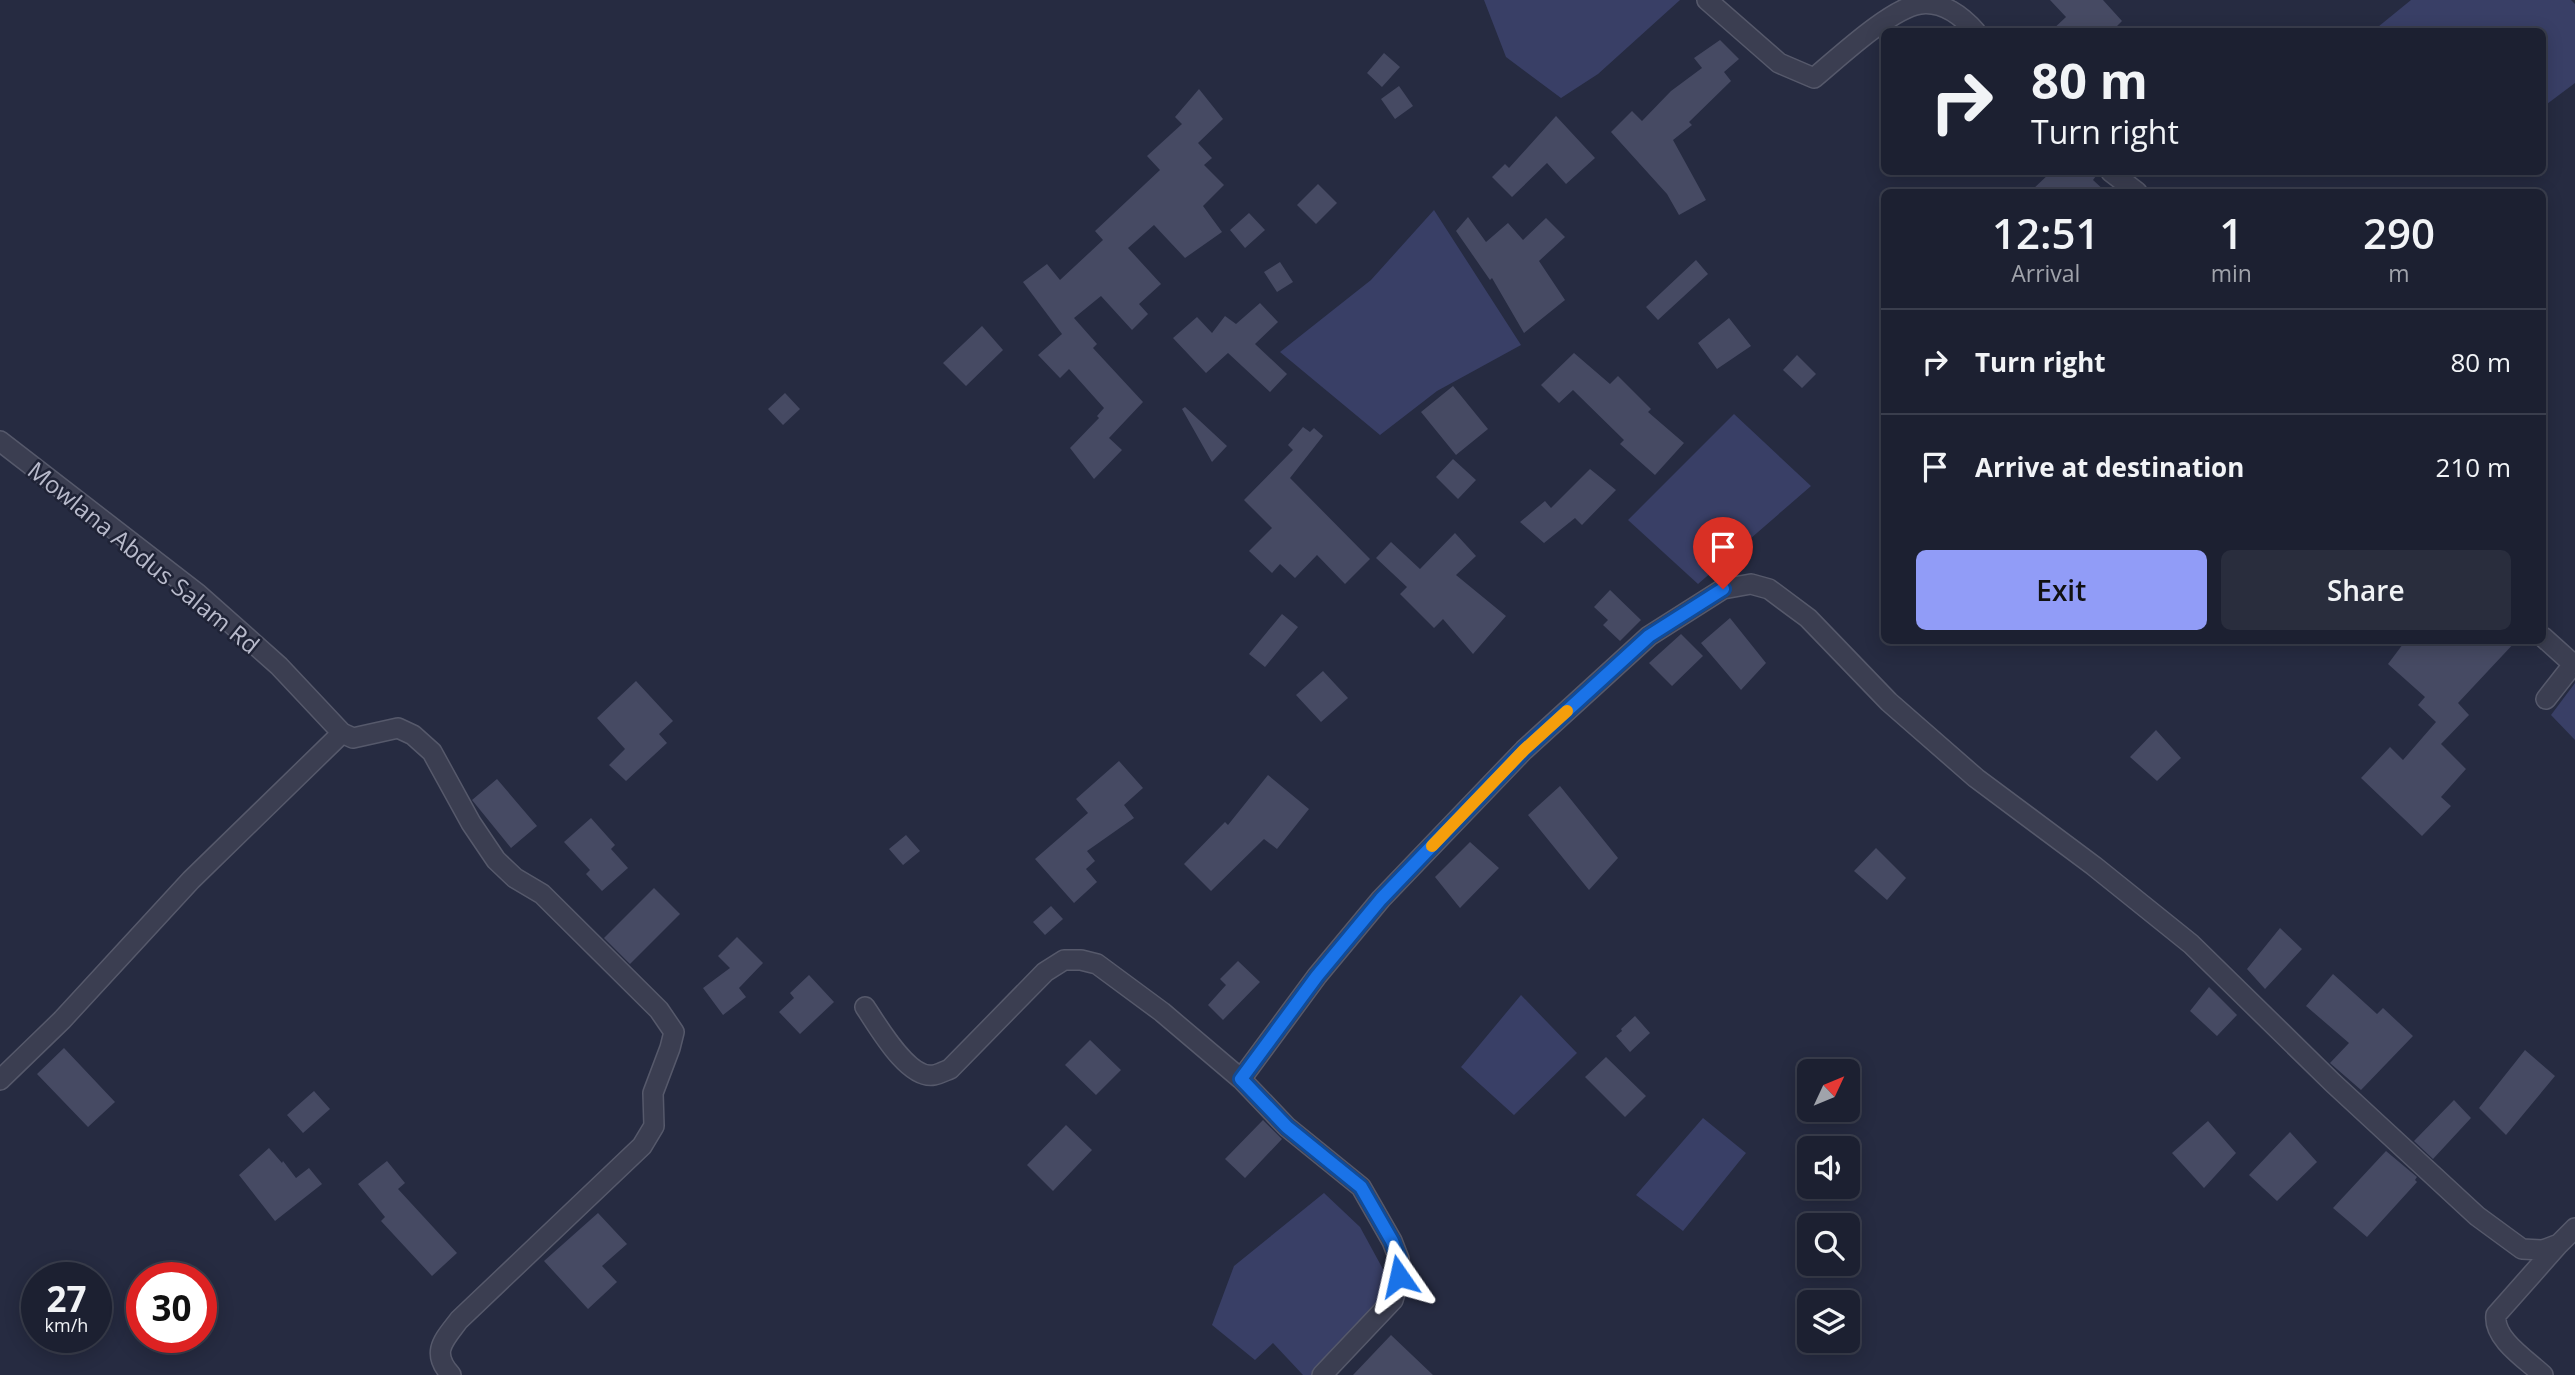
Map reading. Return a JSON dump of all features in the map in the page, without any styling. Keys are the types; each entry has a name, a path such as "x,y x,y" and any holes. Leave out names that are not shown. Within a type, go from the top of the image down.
{"street":[{"path":"1707,0 1779,63 1814,78 1852,45 1917,4 1944,8 1965,19 1973,28"},
{"path":"2115,175 2133,189"},
{"name":"Mowlana Abdus Salam Rd","path":"0,441 198,593 279,666 342,733"},
{"path":"1241,1079 1317,976 1381,899 1524,750 1649,636 1723,589 1751,584 1769,589 1808,618 1889,702 1976,778 2094,866 2191,944 2333,1083 2477,1216 2522,1249 2543,1250 2559,1244"},
{"path":"2546,640 2574,663 2546,699"},
{"path":"0,1080 62,1020 191,880 342,733 354,738 398,728 413,735 432,752 471,823 496,860 515,878 542,894 659,1010 674,1032 653,1093 652,1133 642,1146 459,1320 442,1343 440,1356 451,1375"},
{"path":"866,1007 899,1057 924,1074 933,1076 950,1069 1045,972 1064,960 1097,964 1151,1004 1241,1079 1287,1127 1361,1187 1392,1241 1399,1259 1399,1276 1393,1300 1322,1375"},
{"path":"2543,1375 2500,1334 2495,1324 2496,1315 2575,1228"}],"water":[{"path":"1484,0 1680,0 1598,74 1561,98 1506,57"},
{"path":"2411,0 2571,0 2575,4 2575,83 2546,105 2546,28 2377,28"},
{"path":"1434,210 1521,345 1437,391 1380,435 1280,352 1371,280"},
{"path":"1734,414 1811,486 1698,584 1628,520"},
{"path":"2575,683 2575,740 2551,715"},
{"path":"1521,995 1577,1053 1514,1115 1461,1067"},
{"path":"1703,1118 1746,1153 1683,1231 1636,1195"},
{"path":"1324,1193 1360,1227 1384,1271 1383,1299 1314,1375 1303,1375 1273,1343 1255,1360 1212,1325 1234,1266"}],"building":[{"path":"2050,0 2103,0 2122,21 2115,28 2054,28 2066,17"},
{"path":"1720,40 1739,59 1724,72 1731,81 1689,122 1692,125 1673,140 1706,200 1679,215 1667,194 1611,132 1632,111 1642,121 1671,91 1702,68 1694,58"},
{"path":"1384,53 1400,67 1382,87 1367,73"},
{"path":"1399,86 1413,106 1395,119 1381,99"},
{"path":"1199,89 1223,119 1198,143 1212,158 1204,165 1224,185 1203,206 1222,232 1185,258 1154,225 1128,248 1161,284 1139,304 1148,314 1132,330 1101,296 1074,318 1097,344 1093,348 1143,402 1109,438 1122,450 1094,479 1070,448 1099,418 1097,416 1104,408 1069,369 1060,378 1038,355 1062,334 1023,282 1047,264 1060,280 1103,240 1095,231 1160,170 1147,156 1182,124 1175,117"},
{"path":"1556,116 1595,158 1566,184 1547,163 1512,197 1492,177 1505,164 1509,168"},
{"path":"2048,175 2097,175 2093,180 2103,189 2033,189"},
{"path":"1318,184 1337,203 1316,224 1297,205"},
{"path":"1249,213 1265,230 1245,248 1230,230"},
{"path":"1468,217 1486,242 1508,223 1523,240 1546,218 1565,237 1539,261 1565,300 1524,333 1492,278 1490,280 1456,231"},
{"path":"1696,260 1708,274 1658,320 1646,307"},
{"path":"1280,262 1293,282 1277,292 1264,272"},
{"path":"1260,303 1278,322 1255,344 1287,374 1270,392 1228,353 1206,373 1173,338 1197,317 1212,333 1225,316 1236,324"},
{"path":"1729,318 1751,346 1717,369 1698,343"},
{"path":"982,326 1003,350 966,386 943,363"},
{"path":"1574,353 1610,384 1618,376 1651,409 1648,412 1684,443 1655,475 1620,444 1624,440 1573,390 1559,403 1541,385"},
{"path":"1797,355 1816,374 1802,388 1783,370"},
{"path":"1453,386 1488,429 1456,455 1421,412"},
{"path":"785,393 800,409 783,425 768,409"},
{"path":"1185,407 1227,446 1212,462 1182,409"},
{"path":"1303,427 1310,432 1314,428 1323,436 1290,478 1370,559 1345,584 1317,555 1295,578 1280,564 1272,573 1249,551 1272,528 1244,500 1293,450 1288,445"},
{"path":"1453,459 1476,480 1458,499 1436,477"},
{"path":"1590,469 1616,490 1582,525 1575,518 1544,543 1520,522 1545,501 1551,508"},
{"path":"1455,533 1476,556 1456,575 1506,616 1473,654 1443,619 1434,628 1400,594 1407,587 1376,558 1391,542 1420,569"},
{"path":"1610,590 1641,620 1620,641 1603,625 1608,620 1594,607"},
{"path":"1282,614 1298,627 1265,667 1249,654"},
{"path":"1730,618 1766,663 1741,690 1701,643"},
{"path":"1681,634 1703,656 1672,686 1649,663"},
{"path":"2403,644 2513,644 2458,703 2469,715 2441,744 2466,769 2441,797 2451,806 2422,836 2361,778 2390,747 2403,760 2436,722 2418,705 2425,697 2388,664"},
{"path":"1323,671 1348,698 1321,722 1296,695"},
{"path":"636,681 673,721 659,734 667,743 626,781 609,765 625,749 597,718"},
{"path":"2156,730 2181,758 2157,781 2130,757"},
{"path":"1119,761 1143,788 1124,805 1134,818 1087,851 1095,861 1086,869 1097,882 1074,903 1035,859 1088,813 1076,799"},
{"path":"1268,775 1309,809 1277,849 1264,839 1211,891 1184,864 1225,822 1228,825"},
{"path":"497,779 537,826 511,848 472,800"},
{"path":"1560,786 1618,858 1589,890 1528,815"},
{"path":"591,818 615,845 611,849 628,868 602,891 586,874 590,870 564,842"},
{"path":"906,835 920,851 903,865 889,849"},
{"path":"1470,842 1499,868 1460,908 1435,877"},
{"path":"1876,848 1906,878 1887,900 1854,871"},
{"path":"654,888 680,914 630,964 604,938"},
{"path":"1051,906 1063,919 1045,935 1033,922"},
{"path":"2280,928 2302,949 2265,989 2247,969"},
{"path":"737,937 763,963 739,988 746,997 723,1015 703,988 730,968 718,956"},
{"path":"1238,961 1260,982 1223,1020 1208,1005 1226,985 1220,979"},
{"path":"2333,974 2377,1014 2383,1008 2413,1036 2361,1090 2330,1063 2349,1043 2306,1006"},
{"path":"809,975 834,1002 800,1034 779,1012 794,998 790,993"},
{"path":"2209,987 2237,1015 2217,1036 2190,1011"},
{"path":"1635,1016 1650,1033 1630,1052 1616,1036"},
{"path":"1090,1040 1121,1070 1096,1095 1065,1065"},
{"path":"64,1048 115,1102 88,1127 37,1074"},
{"path":"2525,1050 2555,1076 2506,1135 2479,1108"},
{"path":"1606,1057 1646,1096 1625,1117 1585,1077"},
{"path":"314,1091 330,1109 303,1133 287,1115"},
{"path":"2454,1100 2471,1118 2433,1159 2414,1141"},
{"path":"1263,1120 1282,1139 1245,1178 1225,1159"},
{"path":"2208,1121 2236,1153 2204,1188 2172,1153"},
{"path":"1066,1125 1092,1150 1053,1191 1027,1165"},
{"path":"2290,1132 2317,1162 2277,1201 2249,1175"},
{"path":"269,1148 296,1178 309,1168 322,1184 275,1221 239,1175"},
{"path":"2386,1151 2417,1177 2417,1182 2367,1237 2333,1208"},
{"path":"387,1161 405,1183 398,1189 457,1253 432,1276 381,1221 385,1217 358,1184"},
{"path":"598,1213 627,1244 602,1266 617,1282 588,1309 544,1261"},
{"path":"1391,1335 1433,1375 1353,1375"}],"slow traffic":[{"path":"1432,846 1524,750 1567,711"}],"route":[{"path":"1399,1276 1399,1259 1392,1241 1361,1187 1287,1127 1241,1079 1317,976 1381,899 1524,750 1649,636 1723,589"}]}
